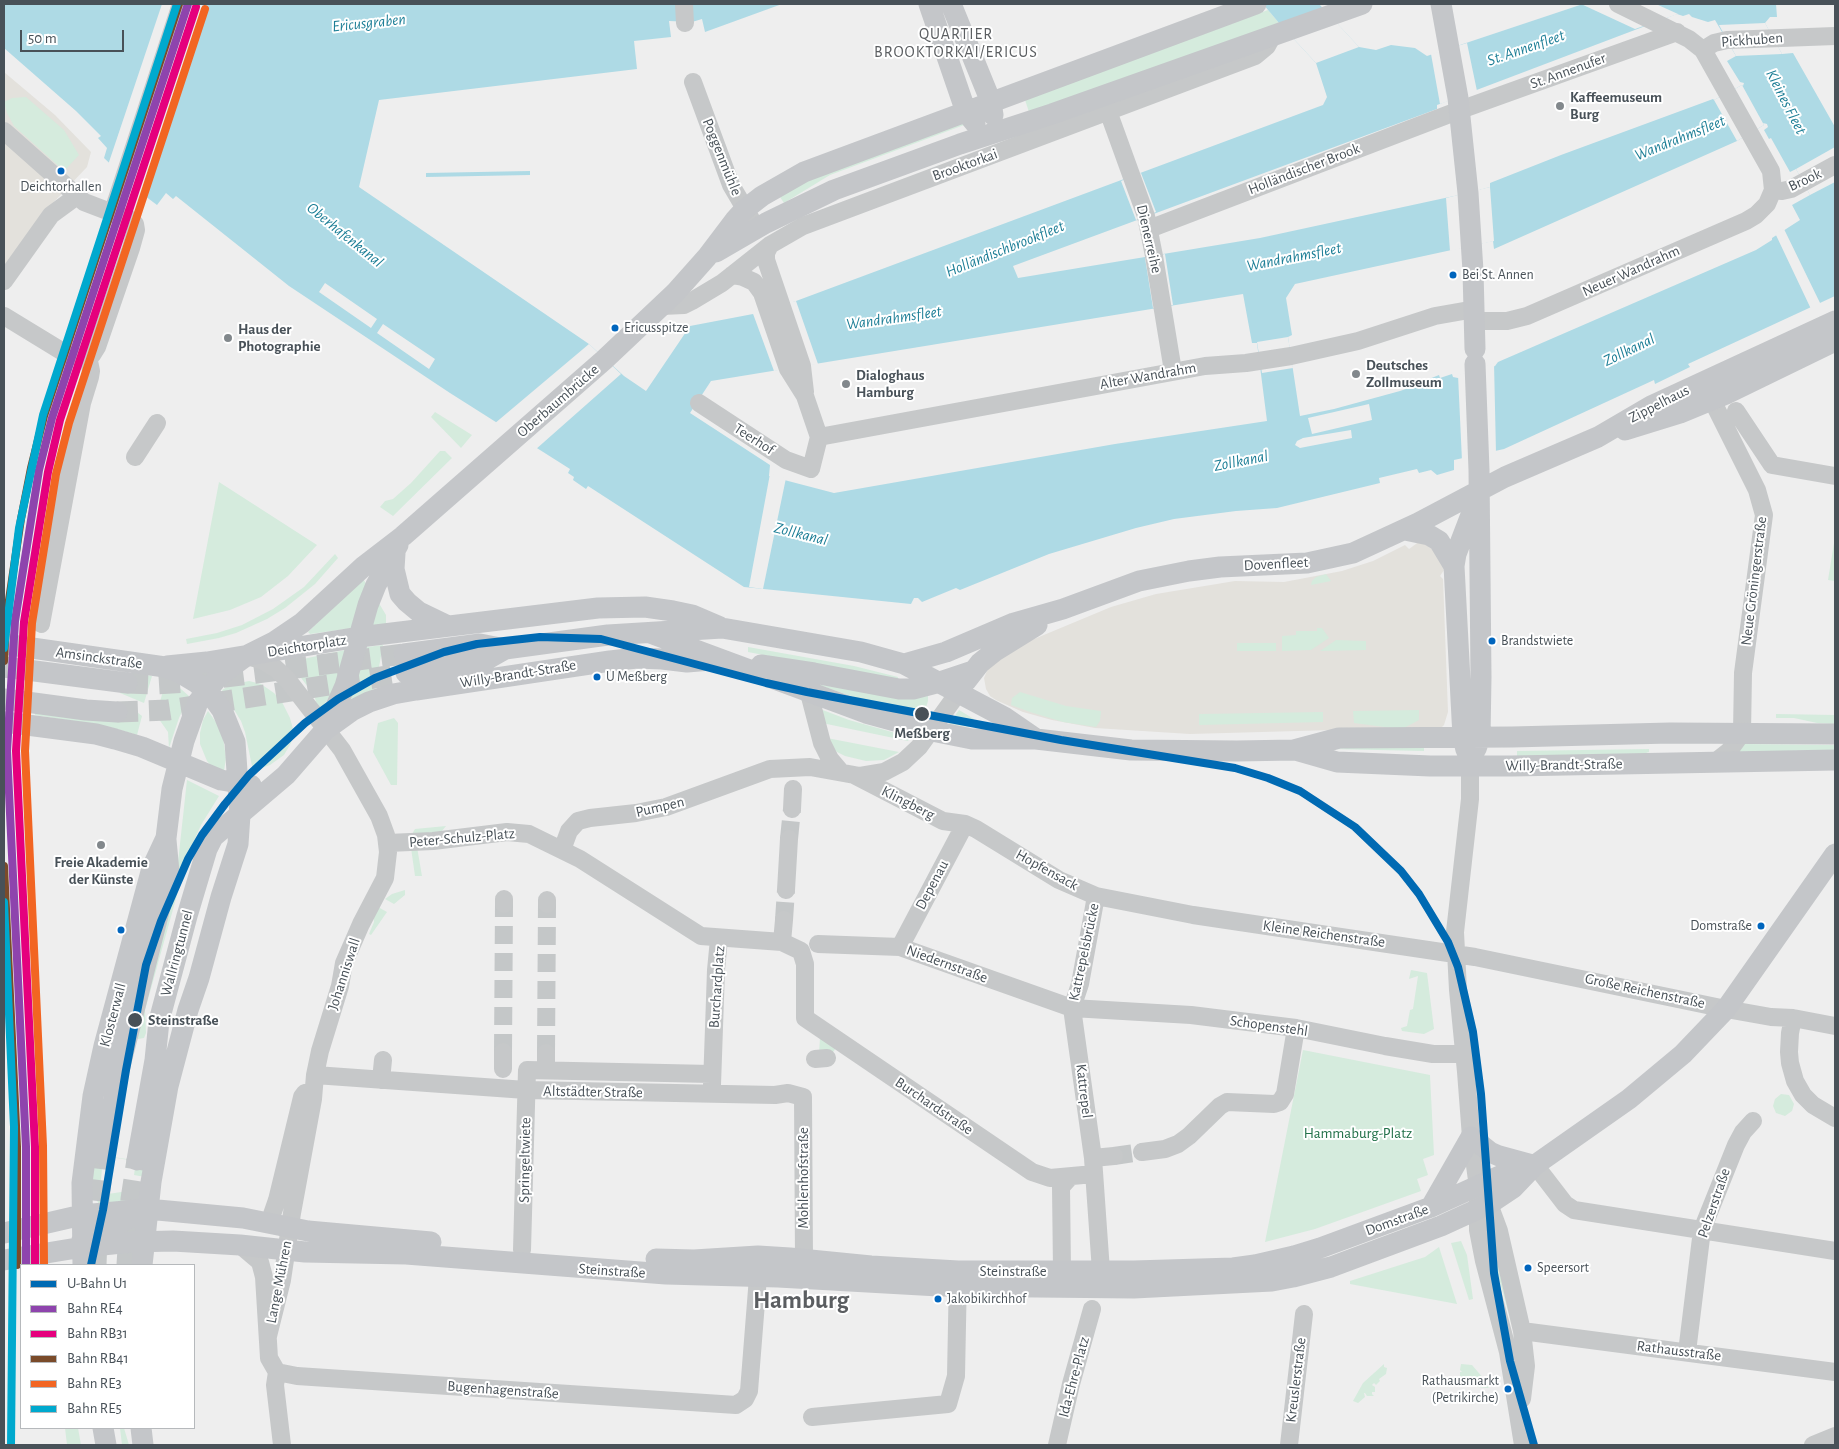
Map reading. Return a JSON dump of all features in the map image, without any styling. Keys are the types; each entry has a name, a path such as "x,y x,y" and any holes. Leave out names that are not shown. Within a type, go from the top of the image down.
{"main road":[{"path":"929,4 966,112 978,134 993,115 991,102 951,4"},
{"path":"744,210 762,196 804,172 1256,4"},
{"name":"Brooktorkai","path":"757,228 834,190 978,134 1009,128 1362,4"},
{"path":"1441,4 1459,104 1472,246 1479,490 1470,766"},
{"name":"Oberbaumbrücke","path":"246,656 274,642 302,623 364,566 399,544 662,306 707,257 744,210"},
{"name":"Oberbaumbrücke","path":"707,257 757,228"},
{"name":"Zippelhaus","path":"1479,490 1598,437 1651,406 1835,321"},
{"name":"Zippelhaus","path":"1598,437 1660,420 1712,400 1835,341"},
{"path":"1471,737 1454,566 1456,554 1479,490"},
{"name":"Dovenfleet","path":"904,664 946,652 1014,623 1063,609 1140,581 1220,567 1307,563 1337,557 1370,546 1405,530 1479,490"},
{"path":"1405,530 1429,535 1438,541 1454,566"},
{"path":"399,544 394,568 400,594 418,612 448,626"},
{"name":"Oberbaumbrücke","path":"359,637 376,585 399,544"},
{"name":"Willy-Brandt-Straße","path":"359,637 598,608 645,607 692,615 722,628 861,652 904,664 1004,717 1036,739"},
{"name":"Dovenfleet","path":"949,688 973,671 995,651 1063,609"},
{"name":"Willy-Brandt-Straße","path":"405,664 482,662 505,648 608,635 722,628"},
{"name":"Willy-Brandt-Straße","path":"650,633 866,713 932,731 972,739 1036,739 1131,750 1208,751 1294,750 1339,738 1670,733 1835,734"},
{"name":"Deichtorplatz","path":"165,667 246,656 359,637 345,686 326,729 276,784 213,837"},
{"name":"Amsinckstraße","path":"4,644 165,667"},
{"name":"Deichtorplatz","path":"172,759 198,702 219,676 246,656"},
{"name":"Willy-Brandt-Straße","path":"326,729 353,710 369,702 394,694 636,658 687,662 719,659 814,673 899,689 949,688"},
{"name":"Amsinckstraße","path":"4,667 127,683"},
{"path":"137,1264 138,1242 147,1209 160,1123 168,1086 188,1010 238,844 240,814 235,742 222,710 206,691 187,676 165,667"},
{"path":"4,699 86,710 117,712"},
{"path":"4,722 96,734 142,747 221,780 238,784 276,784"},
{"name":"Willy-Brandt-Straße","path":"1294,750 1338,762 1470,766 1835,760"},
{"name":"Klosterwall","path":"83,1251 82,1183 86,1138 98,1071 152,868 166,838 172,789 172,759"},
{"name":"Wallringtunnel","path":"136,1160 155,1060 163,1002 198,876 213,837"},
{"name":"Wallringtunnel","path":"104,1155 119,1070 168,872 166,838"},
{"name":"Domstraße","path":"1097,1280 1272,1281 1293,1277 1347,1261 1441,1226 1481,1200 1515,1169 1535,1165 1629,1099 1652,1082 1683,1054 1726,1009 1835,854"},
{"path":"1431,1207 1470,1137 1498,1156 1535,1165"},
{"name":"Domstraße","path":"1097,1280 1255,1265 1320,1248 1431,1207 1481,1200"},
{"path":"4,1260 59,1250 83,1251 147,1209"},
{"name":"Steinstraße","path":"4,1233 82,1214 147,1209 243,1218 308,1231 522,1242 672,1260 758,1256 780,1257 871,1266 958,1278 1097,1280"},
{"path":"105,1212 126,1221 138,1242 142,1264"},
{"name":"Steinstraße","path":"83,1251 138,1242 173,1241 240,1245 305,1252 406,1254 666,1274 758,1276 882,1284 1062,1271"},
{"path":"1062,1271 1097,1280"},
{"path":"104,1429 106,1445"},
{"path":"141,1429 143,1445"}],"street":[{"path":"112,214 181,4"},
{"path":"684,4 685,23"},
{"name":"Pickhuben","path":"1618,4 1677,32 1697,44 1703,50 1714,43 1727,40 1835,36"},
{"name":"St. Annenufer","path":"1459,104 1677,32"},
{"name":"Brooktorkai","path":"662,306 684,305 692,301 732,275 770,245 788,234 822,219 1255,56 1279,33"},
{"path":"1703,50 1771,171 1773,190"},
{"name":"Poggenmühle","path":"693,82 730,185 757,228"},
{"name":"Holländischer Brook","path":"1147,222 1459,104"},
{"name":"Dienerreihe","path":"1108,112 1147,222 1173,372"},
{"path":"4,131 77,196 91,206 131,220 135,224 136,230 96,351 88,356 77,357 68,355 4,316"},
{"name":"Brook","path":"1773,190 1787,190 1835,165"},
{"name":"Neuer Wandrahm","path":"1474,315 1514,320 1527,316 1742,222 1762,210 1770,200 1773,190"},
{"path":"4,281 51,215 77,196"},
{"path":"770,245 766,253 766,260 774,305 820,437"},
{"path":"732,275 754,282 774,305"},
{"name":"Alter Wandrahm","path":"820,437 1205,366 1260,362 1358,341 1435,316 1474,315"},
{"path":"41,624 82,403 90,376 91,366 88,356"},
{"path":"1712,400 1713,385 1721,374"},
{"name":"Neue Gröningerstraße","path":"1712,400 1758,490 1764,516 1742,672 1742,733"},
{"name":"Teerhof","path":"698,403 786,460 811,469 820,437"},
{"path":"1736,412 1772,465 1835,476"},
{"path":"135,457 157,423"},
{"path":"1758,490 1772,465"},
{"name":"Deichtorplatz","path":"246,656 262,660 287,679 346,756 379,816 388,843 388,862 385,878"},
{"path":"809,693 822,743 830,759 847,774 878,774 897,766 909,757 932,731 937,709 949,688"},
{"path":"1716,762 1729,751 1742,733"},
{"path":"1470,766 1470,799 1455,932 1455,953 1470,1137 1481,1200 1478,1230 1484,1261 1504,1334 1520,1414"},
{"name":"Pumpen","path":"562,850 569,830 578,821 666,807 770,769 810,767 847,774"},
{"name":"Klingberg","path":"847,774 943,821 965,824"},
{"path":"792,809 793,789"},
{"name":"Hopfensack","path":"965,824 1059,880 1096,896 1193,915"},
{"name":"Depenau","path":"900,947 965,824"},
{"name":"Peter-Schulz-Platz","path":"388,843 410,843 519,832 529,834 562,850"},
{"path":"786,890 789,839"},
{"path":"562,850 580,859 701,936 719,939"},
{"name":"Johanniswall","path":"289,1228 313,1099 315,1074 340,986 344,963 361,924 385,878"},
{"name":"Kattrepelsbrücke","path":"1072,1008 1080,984 1096,896"},
{"name":"Kleine Reichenstraße","path":"1193,915 1455,953"},
{"path":"782,942 784,920"},
{"name":"Burchardplatz","path":"706,1094 711,1074 719,939 782,942 801,951 805,964 805,1018"},
{"name":"Niedernstraße","path":"818,944 900,947 1072,1008"},
{"name":"Große Reichenstraße","path":"1455,953 1726,1009 1835,1026"},
{"name":"Schopenstehl","path":"1072,1008 1191,1015 1296,1028 1433,1054 1464,1054"},
{"name":"Kattrepel","path":"1072,1008 1093,1166 1097,1280"},
{"name":"Burchardstraße","path":"805,1018 1032,1172 1050,1178 1070,1177"},
{"path":"1793,1018 1789,1043 1790,1063 1795,1082 1803,1095 1816,1108 1835,1118"},
{"path":"1142,1152 1165,1149 1178,1144 1220,1106 1227,1102 1274,1104 1280,1102 1285,1094 1296,1028"},
{"path":"381,1080 383,1060"},
{"name":"Altstädter Straße","path":"527,1070 546,1062 711,1074"},
{"name":"Springeltwiete","path":"522,1242 527,1070"},
{"name":"Johanniswall","path":"269,1223 277,1200 302,1097 315,1074"},
{"name":"Altstädter Straße","path":"315,1074 526,1090 775,1096 788,1093 803,1097"},
{"name":"Mohlenhofstraße","path":"803,1097 804,1259"},
{"name":"Pelzerstraße","path":"1687,1352 1702,1230 1736,1145 1743,1132 1753,1121"},
{"path":"1062,1271 1061,1187 1070,1177 1114,1156"},
{"path":"1535,1165 1564,1204 1574,1210 1835,1251"},
{"path":"1481,1200 1499,1231 1522,1331 1526,1366 1520,1414 1523,1445"},
{"name":"Lange Mühren","path":"268,1336 282,1280 289,1228"},
{"name":"Lange Mühren","path":"240,1245 257,1258 262,1266 269,1358 278,1372 275,1385 282,1445"},
{"path":"758,1276 780,1257"},
{"name":"Bugenhagenstraße","path":"278,1372 297,1376 728,1405 736,1404 743,1401 749,1391 758,1276"},
{"path":"812,1416 924,1408 948,1404 956,1376 958,1278"},
{"name":"Ida-Ehre-Platz","path":"1057,1445 1071,1384 1092,1309"},
{"name":"Kreuslerstraße","path":"1289,1445 1304,1314"},
{"name":"Rathausstraße","path":"1522,1331 1835,1372"},
{"path":"1813,1445 1835,1436"}],"shaded area":[{"path":"4,72 55,115 91,152 87,167 50,206 4,273"},
{"path":"1420,541 1441,555 1444,570 1440,576 1443,579 1448,712 1442,727 1190,734 1095,728 1052,720 1023,712 996,700 990,696 986,689 984,678 990,664 1027,642 1111,607 1156,594 1235,581 1284,582 1342,571 1373,561 1405,545 1409,549"}],"green space":[{"path":"1268,10 1279,23 1030,115 1025,100"},
{"path":"26,97 64,130 79,155 64,171 14,126 7,113 4,102 12,98"},
{"path":"963,121 964,125 830,175 784,203 778,194 806,179"},
{"path":"435,412 472,435 461,448 431,417"},
{"path":"440,451 445,451 452,458 393,516 380,507 385,501 393,499 411,483"},
{"path":"219,482 317,545 288,576 261,597 230,610 193,619"},
{"path":"1835,537 1835,581 1828,580"},
{"path":"335,554 338,558 315,584 285,608 267,619 236,633 187,644 186,639 217,633 242,625 273,609 304,587"},
{"path":"1326,574 1331,581 1311,585 1316,577"},
{"path":"363,579 367,585 353,628 310,634 308,632"},
{"path":"377,600 386,615 386,625 372,627"},
{"path":"1317,628 1322,628 1329,638 1311,650 1282,651 1282,636 1296,635 1296,631 1317,631"},
{"path":"1336,640 1366,641 1366,650 1320,651"},
{"path":"1237,643 1276,643 1276,651 1237,651"},
{"path":"383,645 375,689 350,700 363,650 367,647"},
{"path":"748,647 854,666 898,677 897,681 748,652"},
{"path":"345,650 336,685 322,708 318,708 314,695 289,662"},
{"path":"122,672 152,676 144,703 120,693"},
{"path":"166,681 174,683 189,696 169,748 168,732 156,715"},
{"path":"249,681 261,684 274,693 282,702 293,729 291,743 284,755 270,765 253,771 241,721 222,690 230,685"},
{"path":"816,684 914,698 928,696 928,701 923,717 886,708"},
{"path":"1020,692 1066,706 1101,711 1100,721 1096,727 1063,722 1011,705 1012,698"},
{"path":"118,704 132,708 142,716 137,735 110,727 35,715 35,712"},
{"path":"820,709 849,720 910,737 908,741 822,723"},
{"path":"959,710 974,719 969,727 949,724"},
{"path":"1419,710 1419,720 1404,728 1354,723 1353,711"},
{"path":"208,711 218,725 223,737 226,758 224,771 212,767 207,761 200,744 203,720"},
{"path":"1323,712 1323,722 1199,725 1199,714"},
{"path":"1776,714 1835,715 1835,724 1817,723 1794,718 1776,718"},
{"path":"394,718 398,723 397,785 391,785 373,752 378,723"},
{"path":"827,738 899,752 884,760 866,761 837,752"},
{"path":"1424,743 1424,751 1331,749"},
{"path":"1744,744 1835,745 1835,750 1738,752"},
{"path":"1649,749 1649,752 1640,755 1517,756 1517,751"},
{"path":"187,780 219,796 201,825 189,852 145,1010 146,1033 144,1038 138,1039 136,1038 178,862"},
{"path":"446,826 441,832 412,834 415,829"},
{"path":"417,847 422,876 415,876 411,848"},
{"path":"405,890 405,895 394,904 385,899 392,894"},
{"path":"378,907 387,912 371,935 369,934 374,922 373,914"},
{"path":"1411,970 1427,973 1434,1029 1424,1034 1402,1031 1401,1028 1407,1026 1410,1010 1413,1009 1418,976 1409,979"},
{"path":"820,1038 836,1048 833,1052 819,1053"},
{"name":"Hammaburg-Platz","path":"1303,1050 1430,1075 1434,1155 1423,1159 1428,1175 1417,1179 1421,1191 1315,1229 1265,1242"},
{"path":"1781,1094 1789,1095 1794,1104 1792,1111 1785,1116 1776,1113 1773,1106 1775,1099"},
{"path":"92,1154 147,1162 145,1177 134,1175 136,1161 103,1156 101,1180 91,1181"},
{"path":"142,1189 133,1200 99,1204 94,1196"},
{"path":"1492,1236 1513,1322 1511,1322 1488,1238"},
{"path":"1461,1241 1467,1255 1473,1299 1469,1300 1451,1243"},
{"path":"1439,1247 1457,1304 1350,1284 1350,1281 1425,1257"},
{"path":"1384,1364 1384,1367 1387,1368 1386,1374 1379,1379 1380,1381 1376,1385 1374,1383 1372,1385 1375,1387 1375,1392 1372,1392 1374,1396 1367,1396 1364,1393 1365,1397 1358,1403 1353,1401 1363,1383"},
{"path":"1461,1364 1472,1365 1490,1386 1488,1388 1477,1387 1477,1385 1474,1387 1468,1386 1466,1379 1460,1378 1460,1372 1462,1372 1460,1370"},
{"path":"65,1429 78,1429 81,1445 67,1445"},
{"path":"120,1429 124,1429 129,1445 122,1445"}],"water":[{"path":"4,4 782,4 705,32 702,19 692,22 669,21 671,37 634,41 637,69 379,100 359,187 589,344 624,376 646,391 690,326 753,314 796,301 1323,105 1327,97 1316,63 1263,4 1319,4 1359,47 1376,50 1391,45 1415,48 1427,56 1583,4 1776,4 1777,17 1770,17 1765,23 1782,54 1793,53 1835,127 1835,296 1688,364 1690,367 1655,384 1654,380 1504,449 1454,460 1454,470 1437,475 1431,470 1419,473 1417,469 1379,478 1380,483 1277,508 1174,519 1136,528 1049,554 960,590 956,588 922,602 918,598 914,598 911,604 744,587 588,486 586,489 573,480 574,477 568,473 570,469 450,393 289,286 176,196 173,199 166,193 157,205 141,193 104,158 107,148 98,138 101,136 76,111 4,48","holes":["1677,14 1683,16 1689,14 1692,17 1708,22 1715,20 1736,56 1727,61 1740,82 1744,83 1743,86 1714,100 1561,155 1490,183 1490,187 1468,193 1260,238 1018,278 1013,266 1437,109 1437,105","1763,123 1767,124 1768,127 1764,130 1769,139 1771,138 1790,172 1796,169 1810,195 1792,205 1800,220 1772,238 1772,240 1756,250 1498,362 1495,366 1458,378 1453,377 1452,374 1440,378 1439,375 1429,379 1429,381 1400,391 1300,416 1288,337 1292,335 1286,298 1295,284 1493,241 1494,249 1737,141 1764,125","1243,294 1252,343 1257,343 1267,421 1115,444 834,493 769,476 770,465 690,413 711,381","1351,430 1352,438 1300,448 1295,445 1297,441 1303,438"]},
{"path":"530,171 530,175 426,177 426,173"}],"pier":[{"path":"162,4 203,4 141,195 108,165"},
{"path":"1581,4 1656,4 1678,14 1635,29"},
{"path":"1324,9 1359,47 1316,63 1279,23"},
{"path":"1765,23 1782,54 1736,56 1719,25"},
{"path":"1467,43 1477,91 1440,104 1431,54"},
{"path":"1742,85 1764,125 1737,141 1714,100"},
{"path":"1835,147 1835,182 1810,195 1796,169"},
{"path":"1141,173 1156,212 1136,220 1121,181"},
{"path":"1490,187 1494,241 1450,251 1446,198"},
{"path":"1784,229 1821,305 1811,309 1775,233"},
{"path":"1165,254 1173,305 1153,308 1145,258"},
{"path":"325,283 377,319 371,328 319,292"},
{"path":"796,301 818,364 774,371 752,311"},
{"path":"383,324 435,359 429,369 377,333"},
{"path":"1288,337 1293,368 1262,373 1257,342"},
{"path":"589,344 621,374 535,450 494,424"},
{"path":"1494,363 1496,453 1462,461 1458,375"},
{"path":"1369,404 1372,420 1312,434 1308,418"},
{"path":"772,463 771,474 786,478 763,589 749,587"}],"tunnel":[{"path":"127,683 187,682 404,654"},
{"path":"117,712 168,710 406,673"},
{"path":"789,839 792,809"},
{"path":"784,920 786,890"},
{"path":"503,1052 504,904"},
{"path":"546,1053 547,904"},
{"path":"1114,1156 1142,1152"},
{"path":"96,1264 98,1208 104,1155"},
{"path":"127,1264 131,1199 137,1160"}],"metro line":[{"name":"U1","path":"91,1264 103,1210 126,1070 146,965 161,921 188,859 202,835 225,804 249,775 305,723 338,699 375,678 444,652 477,644 540,637 601,639 807,692 1061,740 1235,768 1268,778 1300,791 1355,827 1401,871 1419,894 1448,942 1458,967 1473,1032 1481,1094 1494,1273 1510,1361 1534,1445"}],"rail line":[{"name":"RE5","path":"4,648 19,528 43,415 177,4"},
{"name":"RB41","path":"4,661 6,620 21,519 44,416 179,4"},
{"name":"RE4","path":"26,1264 26,1147 7,751 15,621 39,470 52,418 188,4"},
{"name":"RB31","path":"35,1264 35,1147 16,751 24,622 48,472 60,420 196,7"},
{"name":"RE3","path":"44,1264 43,1146 25,751 32,623 56,474 69,423 205,9"},
{"name":"RB41","path":"4,866 17,1147 17,1265"},
{"name":"RE5","path":"4,902 14,1127 11,1445"}],"place":[{"name":"Kaffeemuseum Burg","path":"1560,106"},
{"name":"Deichtorhallen","path":"61,171"},
{"name":"Bei St. Annen","path":"1453,275"},
{"name":"Ericusspitze","path":"615,328"},
{"name":"Haus der Photographie","path":"228,338"},
{"name":"Deutsches Zollmuseum","path":"1356,374"},
{"name":"Dialoghaus Hamburg","path":"846,384"},
{"name":"Brandstwiete","path":"1492,641"},
{"name":"U Meßberg","path":"597,677"},
{"name":"Meßberg","path":"922,714"},
{"name":"Freie Akademie der Künste","path":"101,845"},
{"name":"Domstraße","path":"1761,926"},
{"name":"Steinstraße","path":"135,1020"},
{"name":"Speersort","path":"1528,1268"},
{"name":"Jakobikirchhof","path":"938,1299"},
{"name":"Rathausmarkt (Petrikirche)","path":"1508,1389"}],"district":[{"name":"QUARTIER BROOKTORKAI/ERICUS","path":"956,43"},
{"name":"Hamburg","path":"801,1300"}],"water label":[{"name":"Ericusgraben","path":"369,23"},
{"name":"St. Annenfleet","path":"1526,48"},
{"name":"Kleines Fleet","path":"1786,102"},
{"name":"Wandrahmsfleet","path":"1680,138"},
{"name":"Oberhafenkanal","path":"345,235"},
{"name":"Holländischbrookfleet","path":"1005,249"},
{"name":"Wandrahmsfleet","path":"1294,257"},
{"name":"Wandrahmsfleet","path":"894,318"},
{"name":"Zollkanal","path":"1629,350"},
{"name":"Zollkanal","path":"1241,461"},
{"name":"Zollkanal","path":"801,534"}]}
